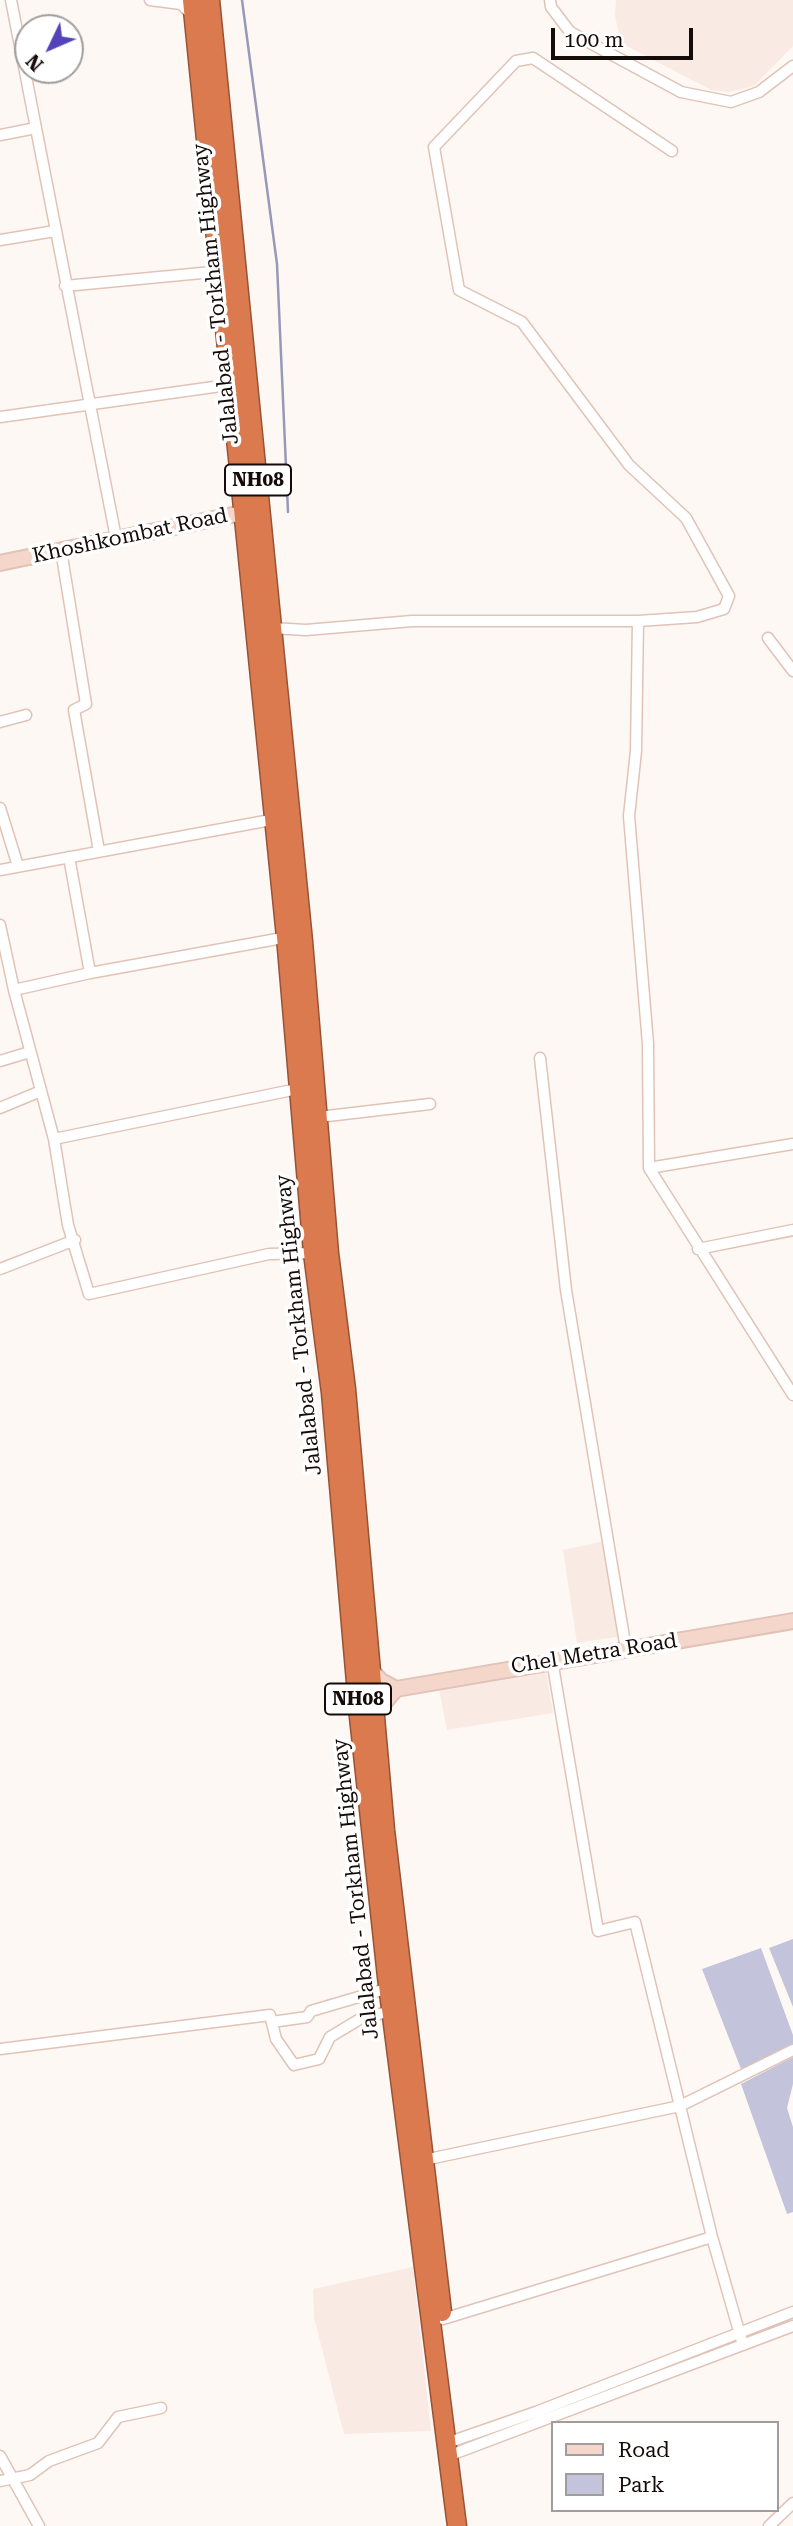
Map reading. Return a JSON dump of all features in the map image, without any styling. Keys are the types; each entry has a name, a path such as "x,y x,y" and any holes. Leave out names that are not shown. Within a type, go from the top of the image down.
{"highway":[{"name":"Jalalabad - Torkham Highway","path":"210,5 272,628 281,818 280,870 294,939 308,1089 359,1717 389,1988 399,2009"},
{"name":"Jalalabad - Torkham Highway","path":"193,8 242,512 281,818 298,899 294,939"},
{"name":"Jalalabad - Torkham Highway","path":"201,96 216,61"},
{"name":"Jalalabad - Torkham Highway","path":"280,870 298,899"},
{"name":"Jalalabad - Torkham Highway","path":"308,1089 319,1117 321,1253 346,1389 399,2009 452,2448 467,2526"},
{"name":"Jalalabad - Torkham Highway","path":"408,2085 424,2160 443,2319 457,2526"}],"street":[{"path":"11,0 116,538"},
{"path":"150,0 193,8"},
{"path":"550,0 551,7 570,32 681,92 731,102 759,92 793,66"},
{"path":"272,628 306,630 412,621 638,621 697,617 723,609 729,596 686,517 629,466 522,322 459,290 434,147 516,61 533,58 672,151"},
{"path":"0,135 36,128"},
{"path":"0,240 55,231"},
{"path":"65,286 237,269"},
{"path":"0,417 248,381"},
{"name":"Khoshkombat Road","path":"0,563 260,509"},
{"path":"61,550 86,705 74,710 99,851"},
{"path":"638,621 636,751 629,816 648,1044 649,1168 793,1395"},
{"path":"768,638 793,671"},
{"path":"0,722 26,715"},
{"path":"0,808 18,866"},
{"path":"0,870 281,818"},
{"path":"69,856 90,973"},
{"path":"0,926 14,990 54,1139 68,1225 75,1240 89,1294 269,1254 321,1253"},
{"path":"14,990 90,973 294,939"},
{"path":"0,1061 30,1052"},
{"path":"540,1058 566,1290 626,1649"},
{"path":"54,1139 308,1089"},
{"path":"0,1108 41,1091"},
{"path":"319,1117 430,1104"},
{"path":"649,1168 793,1144"},
{"path":"698,1249 793,1230"},
{"path":"0,1269 75,1240"},
{"name":"Chel Metra Road","path":"396,1689 552,1660 793,1621"},
{"path":"552,1660 598,1931 635,1922 712,2237 743,2345"},
{"path":"372,1670 381,1681 396,1689 374,1715"},
{"path":"272,2022 307,2017 311,2011 389,1988"},
{"path":"0,2049 270,2015 276,2039 294,2065 319,2059 330,2037 360,2019 399,2009"},
{"path":"424,2160 680,2106 793,2050"},
{"path":"443,2319 712,2237"},
{"path":"452,2448 486,2429 793,2312"},
{"path":"452,2448 490,2441 793,2326"},
{"path":"0,2481 12,2476 30,2475 49,2461 98,2443 118,2417 161,2407"},
{"path":"486,2429 490,2441"},
{"path":"0,2456 39,2526"},
{"path":"769,2526 793,2503"}],"shaded area":[{"path":"616,0 793,0 793,46 754,86 729,92 711,90 621,43 615,16"},
{"path":"604,1541 622,1636 577,1643 563,1550"},
{"path":"546,1671 553,1713 447,1730 438,1684"},
{"path":"413,2267 431,2431 344,2434 314,2318 313,2289"}],"green space":[{"path":"793,1939 793,2007 769,1948"},
{"path":"761,1948 793,2035 793,2045 741,2069 702,1969"},
{"path":"793,2057 793,2084 787,2108 793,2127 793,2212 787,2214 741,2084"}],"waterway":[{"path":"242,0 277,264 288,512"}]}
